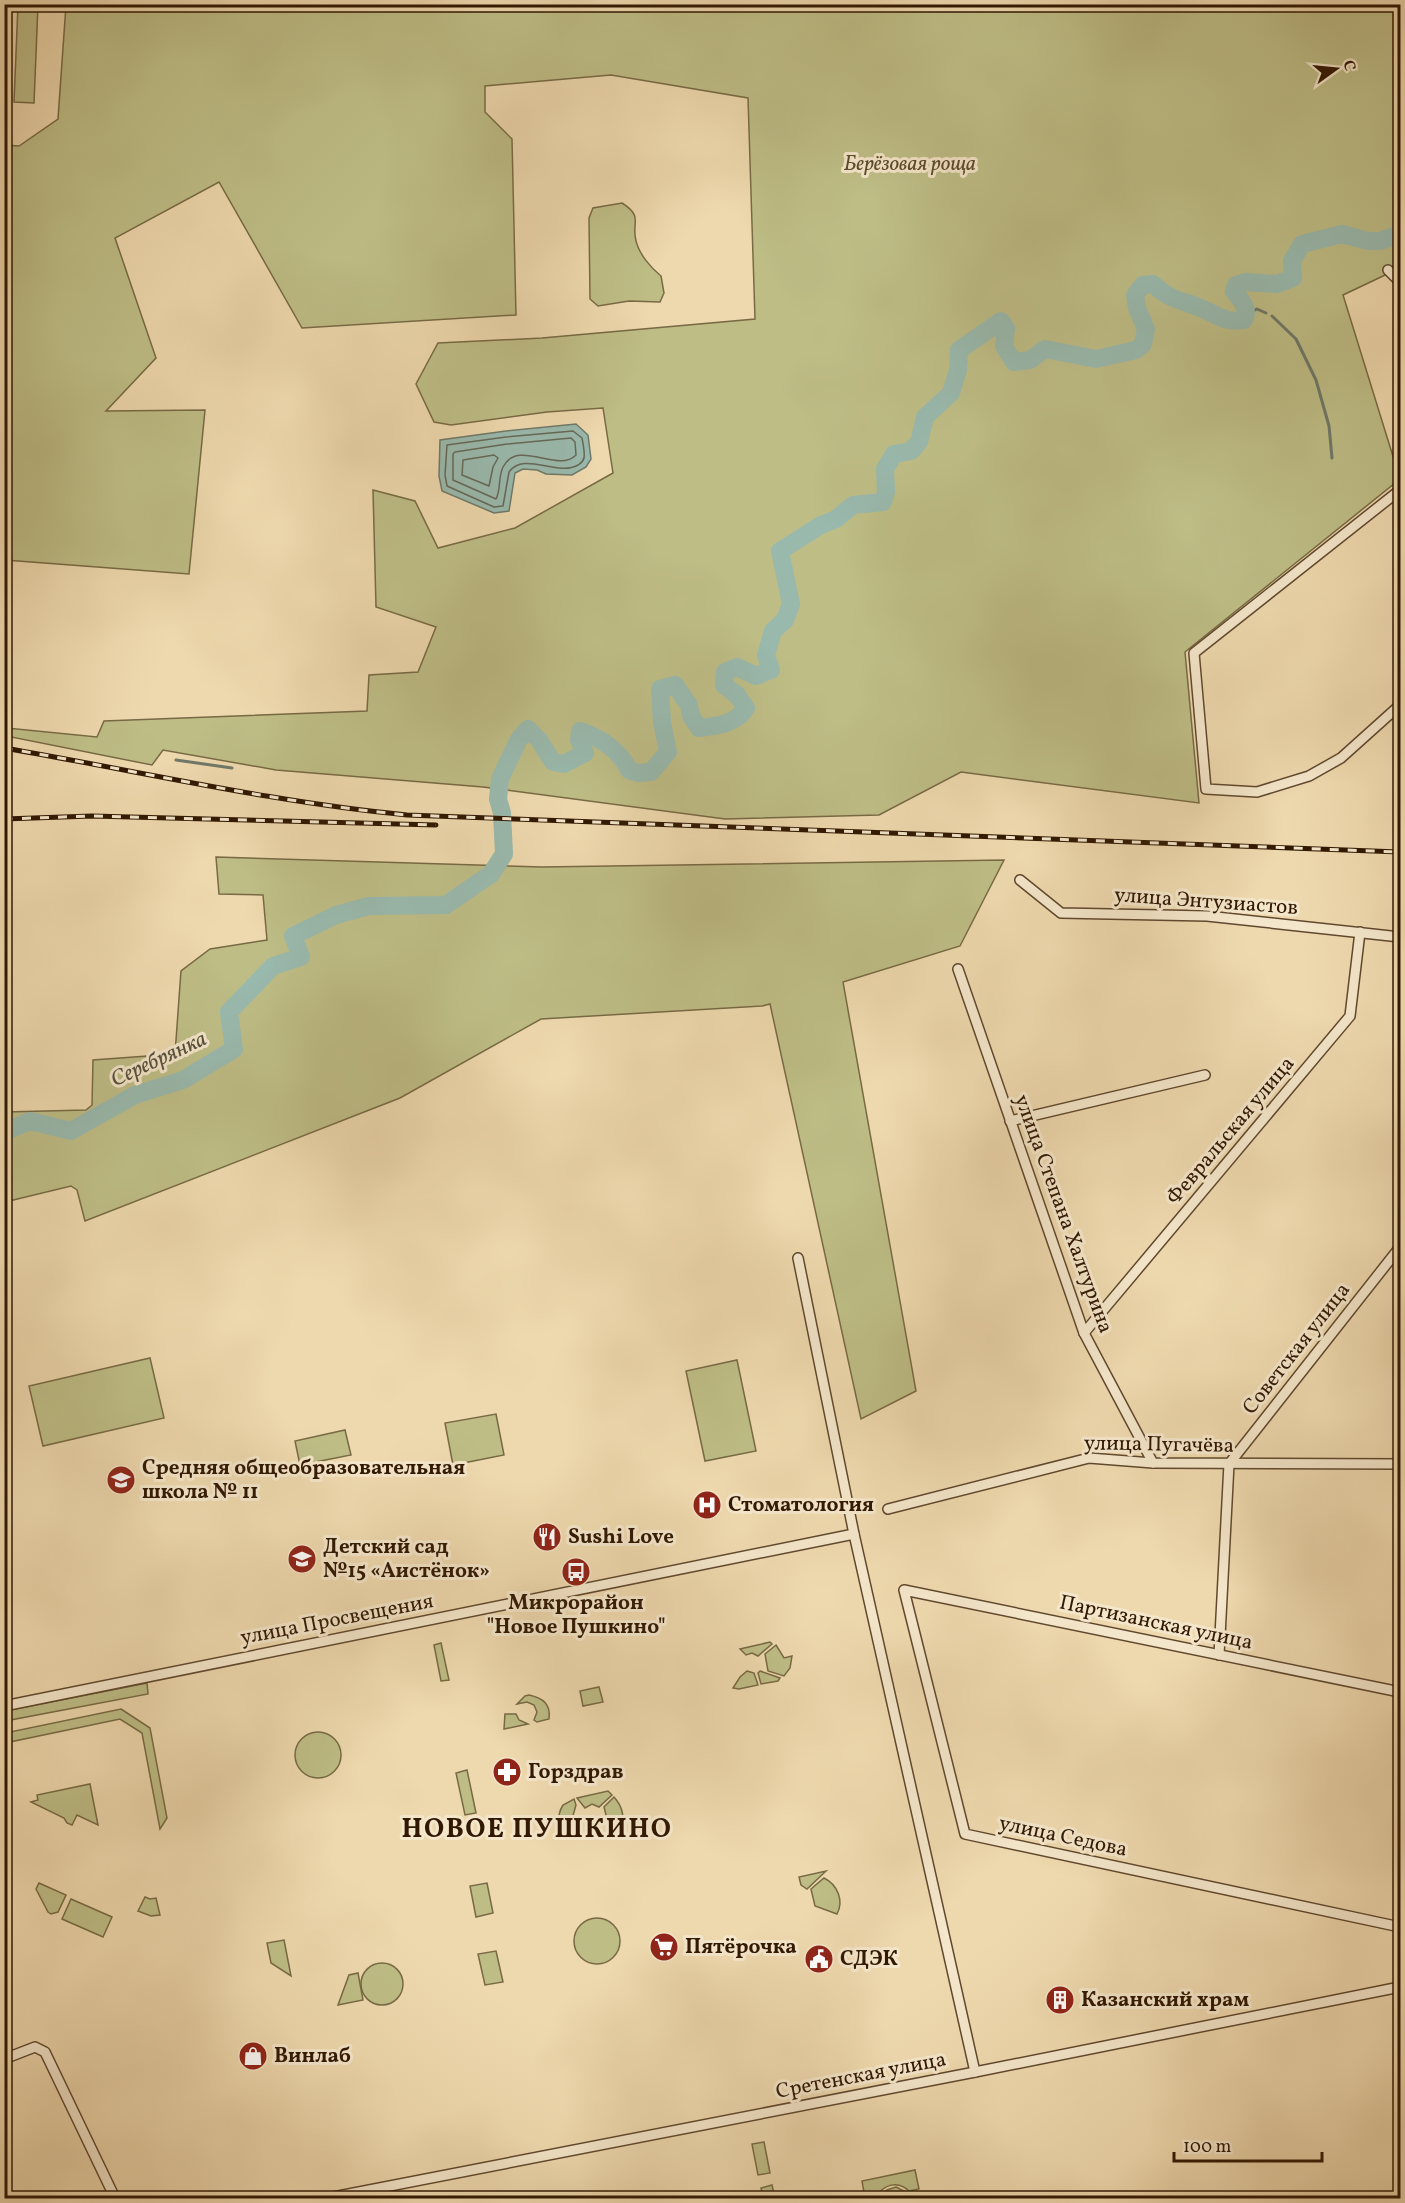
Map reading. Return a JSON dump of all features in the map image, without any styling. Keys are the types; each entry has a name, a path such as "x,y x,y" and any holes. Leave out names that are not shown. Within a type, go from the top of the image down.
{"street":[{"path":"1388,270 1401,282"},
{"path":"1401,490 1194,653 1206,789 1257,792 1309,776 1341,758 1401,705"},
{"name":"улица Энтузиастов","path":"1020,880 1061,913 1207,916 1401,937"},
{"name":"Февральская улица","path":"1084,1333 1350,1016 1360,932"},
{"name":"улица Степана Халтурина","path":"958,969 1084,1333 1153,1463"},
{"path":"1010,1122 1205,1076"},
{"name":"Советская улица","path":"1229,1464 1401,1247"},
{"path":"798,1258 854,1534 975,2072"},
{"name":"улица Пугачёва","path":"888,1509 1089,1458 1153,1463 1401,1464"},
{"path":"1219,1655 1229,1464"},
{"name":"улица Просвещения","path":"4,1706 854,1534"},
{"name":"Партизанская улица","path":"904,1590 1401,1692"},
{"name":"улица Седова","path":"904,1590 965,1834 1401,1927"},
{"name":"Сретенская улица","path":"328,2199 1401,1987"},
{"path":"4,2059 35,2047 45,2052 115,2199"}],"green space":[{"path":"18,5 38,5 34,103 14,102"},
{"name":"Берёзовая роща","path":"66,5 1400,5 1400,268 1343,295 1400,479 1185,652 1199,803 961,772 879,815 725,819 483,787 276,770 163,750 152,765 6,736 7,728 97,737 104,721 367,711 369,675 418,672 436,627 376,607 373,490 415,501 438,548 515,528 613,473 603,408 547,412 451,425 434,422 416,384 438,343 542,338 755,319 748,98 611,75 485,86 485,112 512,139 516,315 302,328 219,182 115,238 156,358 106,411 205,410 189,574 5,560 4,145 19,146 58,119"},
{"path":"622,203 635,216 636,241 640,251 649,265 661,276 664,293 660,302 629,301 598,306 590,299 589,218 593,208"},
{"path":"216,857 542,867 1004,860 960,946 843,982 916,1391 861,1419 770,1004 541,1019 400,1098 85,1221 77,1190 71,1186 5,1202 5,1112 86,1110 92,1105 93,1060 175,1054 181,971 210,949 267,940 263,895 219,894"},
{"path":"150,1358 164,1418 43,1446 29,1386"},
{"path":"737,1360 756,1451 705,1461 686,1371"},
{"path":"496,1414 504,1455 453,1465 445,1423"},
{"path":"345,1430 351,1455 300,1465 295,1441"},
{"path":"770,1642 772,1644 758,1656 752,1653 746,1655 740,1649"},
{"path":"441,1643 449,1680 441,1681 434,1645"},
{"path":"776,1645 784,1658 792,1656 790,1668 784,1676 768,1671 765,1654"},
{"path":"747,1671 754,1673 758,1685 733,1688 740,1677"},
{"path":"760,1671 780,1678 778,1681 761,1684 758,1673"},
{"path":"147,1683 148,1694 5,1721 5,1711"},
{"path":"599,1687 603,1702 583,1706 580,1691"},
{"path":"529,1695 545,1702 549,1709 549,1719 537,1722 534,1720 537,1712 534,1705 527,1702 517,1704"},
{"path":"121,1709 150,1728 167,1818 160,1829 142,1733 120,1719 5,1743 5,1733"},
{"path":"505,1714 516,1714 519,1720 528,1724 504,1729"},
{"path":"318,1732 334,1739 341,1755 334,1771 318,1778 302,1771 295,1755 302,1739"},
{"path":"467,1770 476,1813 465,1815 456,1773"},
{"path":"90,1784 98,1825 77,1815 72,1825 64,1818 31,1802 38,1800 37,1795"},
{"path":"608,1791 612,1795 599,1807 592,1804 585,1808 577,1798"},
{"path":"614,1797 622,1812 621,1828 608,1823 604,1807"},
{"path":"574,1799 576,1805 567,1837 560,1826 559,1813 563,1805"},
{"path":"826,1871 807,1889 801,1885 799,1877"},
{"path":"824,1878 833,1885 840,1899 837,1914 815,1906 811,1889"},
{"path":"39,1883 66,1895 58,1912 51,1914 48,1912 36,1889"},
{"path":"487,1883 493,1913 476,1917 470,1886"},
{"path":"145,1897 156,1898 160,1915 151,1916 138,1911"},
{"path":"71,1899 112,1917 103,1937 62,1919"},
{"path":"597,1918 613,1925 620,1941 613,1957 597,1964 581,1957 574,1941 581,1925"},
{"path":"284,1940 291,1976 271,1963 267,1943"},
{"path":"496,1951 503,1982 485,1985 478,1954"},
{"path":"382,1963 397,1969 403,1984 397,1999 382,2005 367,1999 361,1984 367,1969"},
{"path":"358,1973 363,2000 338,2005 349,1975"},
{"path":"764,2142 770,2173 758,2175 752,2144"},
{"path":"915,2170 919,2189 909,2191 900,2185 891,2185 883,2189 876,2198 865,2198 862,2181"},
{"path":"772,2185 775,2198 763,2198 761,2188"},
{"path":"896,2187 906,2192 910,2198 879,2198 887,2190"}],"water":[{"path":"576,424 588,435 591,459 586,467 572,475 546,474 537,470 523,469 515,473 509,511 494,513 442,491 439,476 440,440"}],"waterway":[{"name":"Серебрянка","path":"4,1132 30,1121 71,1131 135,1095 183,1080 234,1049 229,1012 273,966 301,957 293,936 336,915 369,906 446,905 491,874 504,854 502,813 498,799 500,779 519,739 528,729 539,740 553,762 564,764 585,753 579,740 580,731 609,746 629,770 638,773 651,772 668,752 662,722 660,689 675,685 689,705 691,716 699,728 719,725 737,718 746,708 737,695 724,685 725,672 737,667 756,676 771,670 766,655 773,631 785,620 791,604 780,551 821,525 836,519 853,505 883,502 886,492 885,469 894,454 911,451 919,442 925,417 951,393 958,370 959,350 1001,321 1006,328 1004,346 1014,362 1030,360 1045,349 1096,359 1136,350 1143,344 1146,329 1137,308 1135,295 1143,285 1153,284 1171,297 1223,318 1233,321 1244,320 1246,312 1242,301 1234,291 1236,285 1245,282 1277,284 1293,278 1292,261 1302,244 1342,234 1368,241 1380,241 1400,234"},
{"path":"1247,314 1257,309 1266,313"},
{"path":"1272,316 1296,339 1316,380 1329,426 1332,458"},
{"path":"176,760 232,768"}],"railway":[{"path":"4,748 255,794 407,815 1400,852"},
{"path":"4,819 92,816 436,825"}],"place":[{"name":"Средняя общеобразовательная школа № 11","path":"121,1480"},
{"name":"Стоматология","path":"707,1505"},
{"name":"Sushi Love","path":"547,1537"},
{"name":"Детский сад №15 «Аистёнок»","path":"302,1559"},
{"name":"Микрорайон \"Новое Пушкино\"","path":"576,1572"},
{"name":"Горздрав","path":"507,1772"},
{"name":"Пятёрочка","path":"664,1947"},
{"name":"СДЭК","path":"819,1959"},
{"name":"Казанский храм","path":"1060,2000"},
{"name":"Винлаб","path":"253,2056"}],"district":[{"name":"НОВОЕ ПУШКИНО","path":"537,1830"}]}
